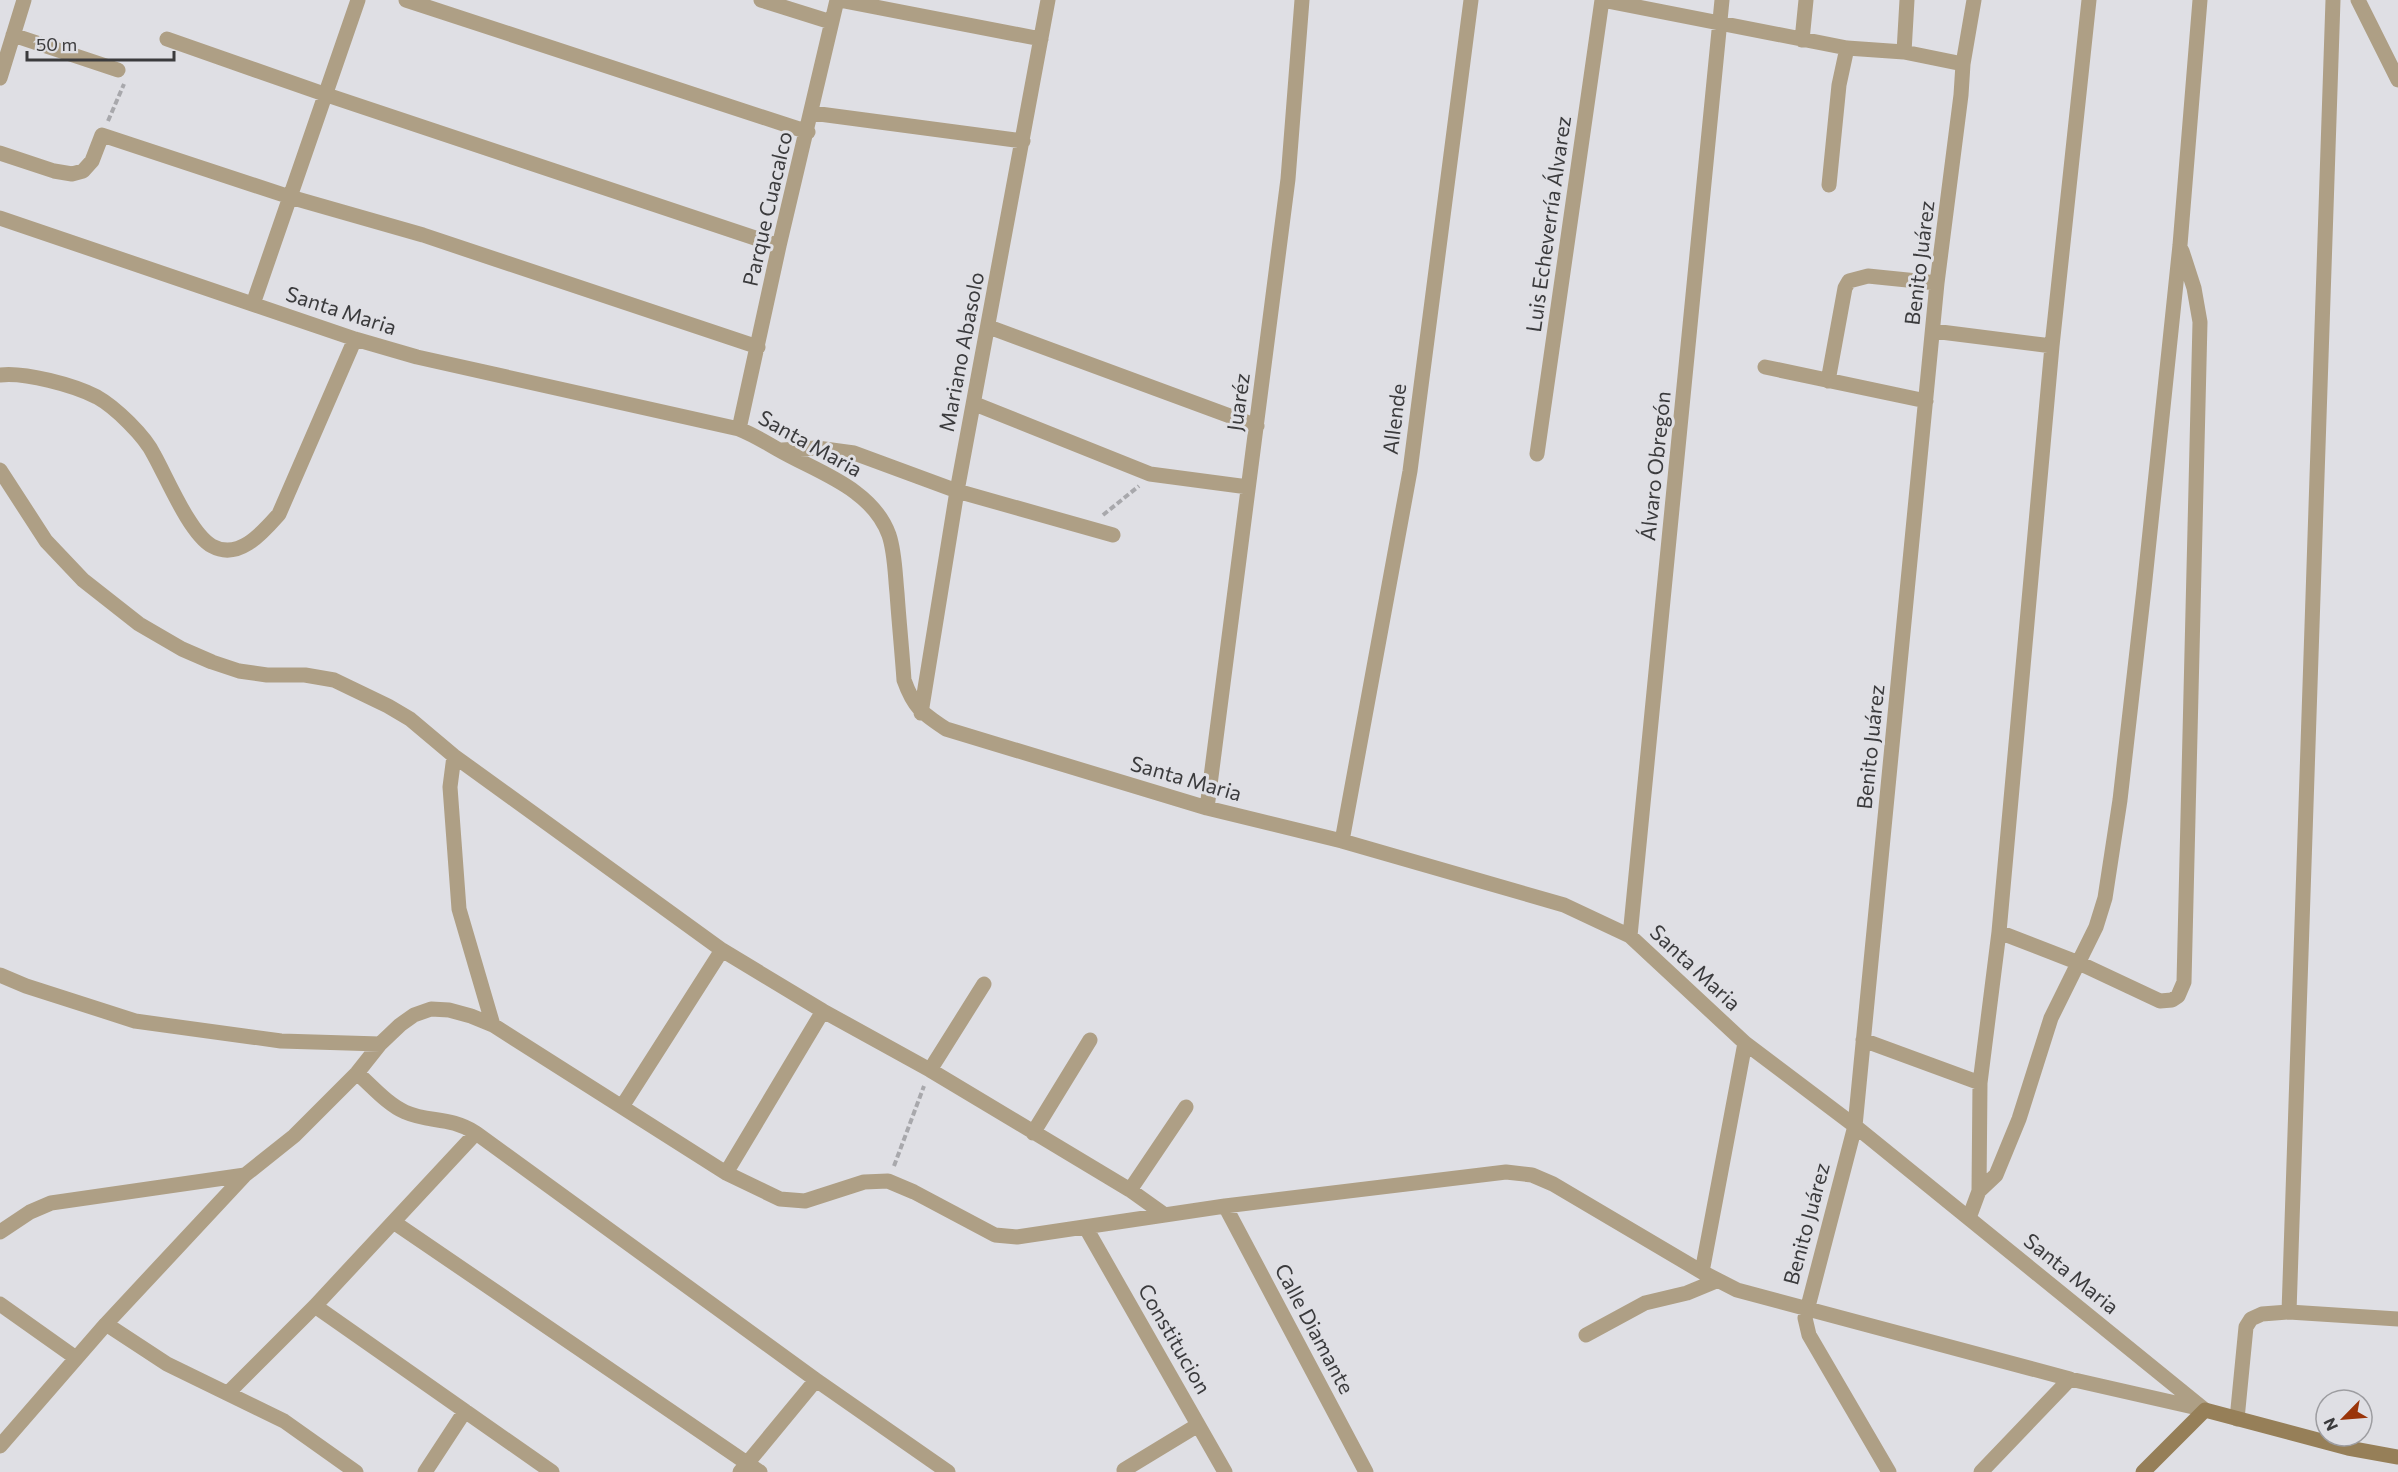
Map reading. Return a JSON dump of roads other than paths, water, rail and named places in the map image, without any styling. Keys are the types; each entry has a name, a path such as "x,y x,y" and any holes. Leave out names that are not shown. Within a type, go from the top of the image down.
{"main road":[{"name":"Santa Maria","path":"2205,1410 2348,1448 2398,1457"},
{"path":"2143,1472 2205,1410"}],"street":[{"path":"0,78 24,0"},
{"path":"253,304 358,0"},
{"path":"406,0 808,132"},
{"path":"761,0 831,22"},
{"path":"838,0 1041,39"},
{"name":"Parque Cuacalco","path":"739,429 779,246 838,0"},
{"name":"Mariano Abasolo","path":"921,712 957,491 975,404 1048,0"},
{"name":"Juaréz","path":"1207,808 1288,179 1302,0"},
{"name":"Allende","path":"1342,841 1410,471 1471,0"},
{"path":"1602,0 1847,48 1904,52 1963,64"},
{"name":"Luis Echeverría Álvarez","path":"1537,454 1602,0"},
{"name":"Álvaro Obregón","path":"1630,936 1722,0"},
{"path":"1802,40 1806,0"},
{"path":"1904,52 1907,0"},
{"name":"Benito Juárez","path":"1889,1472 1809,1335 1805,1324 1806,1310 1854,1126 1937,284 1963,64 1974,0"},
{"path":"1969,1218 1979,1191 1980,1083 1999,932 2052,346 2090,0"},
{"path":"1979,1191 1996,1175 2019,1119 2051,1018 2096,927 2105,898 2120,800 2144,589 2180,245 2200,0"},
{"path":"2289,1312 2333,0"},
{"path":"2358,0 2398,80"},
{"path":"13,35 118,70"},
{"path":"167,39 779,246"},
{"path":"1829,185 1839,85 1847,48"},
{"path":"812,113 1023,141"},
{"path":"0,153 54,171 72,174 83,171 92,161 102,135 290,197 423,235 758,347"},
{"name":"Santa Maria","path":"0,218 355,339 417,357 739,429 817,468 862,498 877,514 888,533 894,554 904,680 910,696 921,712 946,729 1207,808 1342,841 1564,905 1630,936 1745,1043 1854,1126 2205,1410"},
{"path":"1999,932 2079,963 2160,1001 2172,1000 2178,996 2184,982 2200,322 2194,288 2180,245"},
{"path":"1828,381 1845,288 1849,281 1868,276 1937,284"},
{"path":"989,327 1257,426"},
{"path":"1933,331 2052,346"},
{"path":"0,375 12,374 54,383 97,397 137,432 153,452 199,536 213,547 229,551 248,544 263,532 279,514 355,339"},
{"path":"1765,367 1926,401"},
{"path":"975,404 1150,474 1248,488"},
{"path":"779,450 817,448 854,453 957,491 1088,526 1113,535"},
{"path":"0,470 46,541 83,580 139,624 182,650 239,671 267,675 305,675 334,680 410,719 454,756 722,950 823,1011 930,1070 1130,1190 1165,1215"},
{"path":"454,756 450,787 459,909 493,1025"},
{"path":"623,1106 722,950"},
{"path":"0,975 26,986 135,1021 281,1041 380,1044"},
{"path":"930,1070 984,984"},
{"path":"0,1446 106,1324 245,1175 294,1136 357,1073 380,1044 414,1014 431,1010 449,1010 493,1025 726,1173 780,1199 805,1201 864,1182 888,1181 914,1192 995,1235 1017,1236 1086,1228 1225,1206 1506,1172 1532,1175 1553,1184 1716,1281 1746,1293 2070,1378 2205,1410"},
{"path":"726,1173 823,1011"},
{"path":"1033,1133 1090,1040"},
{"path":"1863,1040 1980,1083"},
{"path":"1702,1272 1745,1043"},
{"path":"357,1073 405,1112 451,1121 464,1125 476,1133 816,1380 948,1472"},
{"path":"1130,1190 1186,1107"},
{"path":"229,1392 395,1223 476,1133"},
{"path":"0,1232 30,1212 51,1203 245,1175"},
{"name":"Calle Diamante","path":"1225,1206 1366,1472"},
{"path":"395,1223 743,1467 760,1472"},
{"name":"Constitucion","path":"1086,1228 1225,1472"},
{"path":"1586,1335 1645,1303 1687,1293 1716,1281"},
{"path":"0,1304 76,1358"},
{"path":"315,1306 552,1472"},
{"path":"2237,1419 2246,1326 2251,1319 2262,1314 2289,1312 2398,1319"},
{"path":"106,1324 167,1364 284,1420 356,1472"},
{"path":"1981,1472 2070,1378"},
{"path":"743,1467 816,1380"},
{"path":"425,1472 465,1411"},
{"path":"1124,1470 1198,1425"}]}
